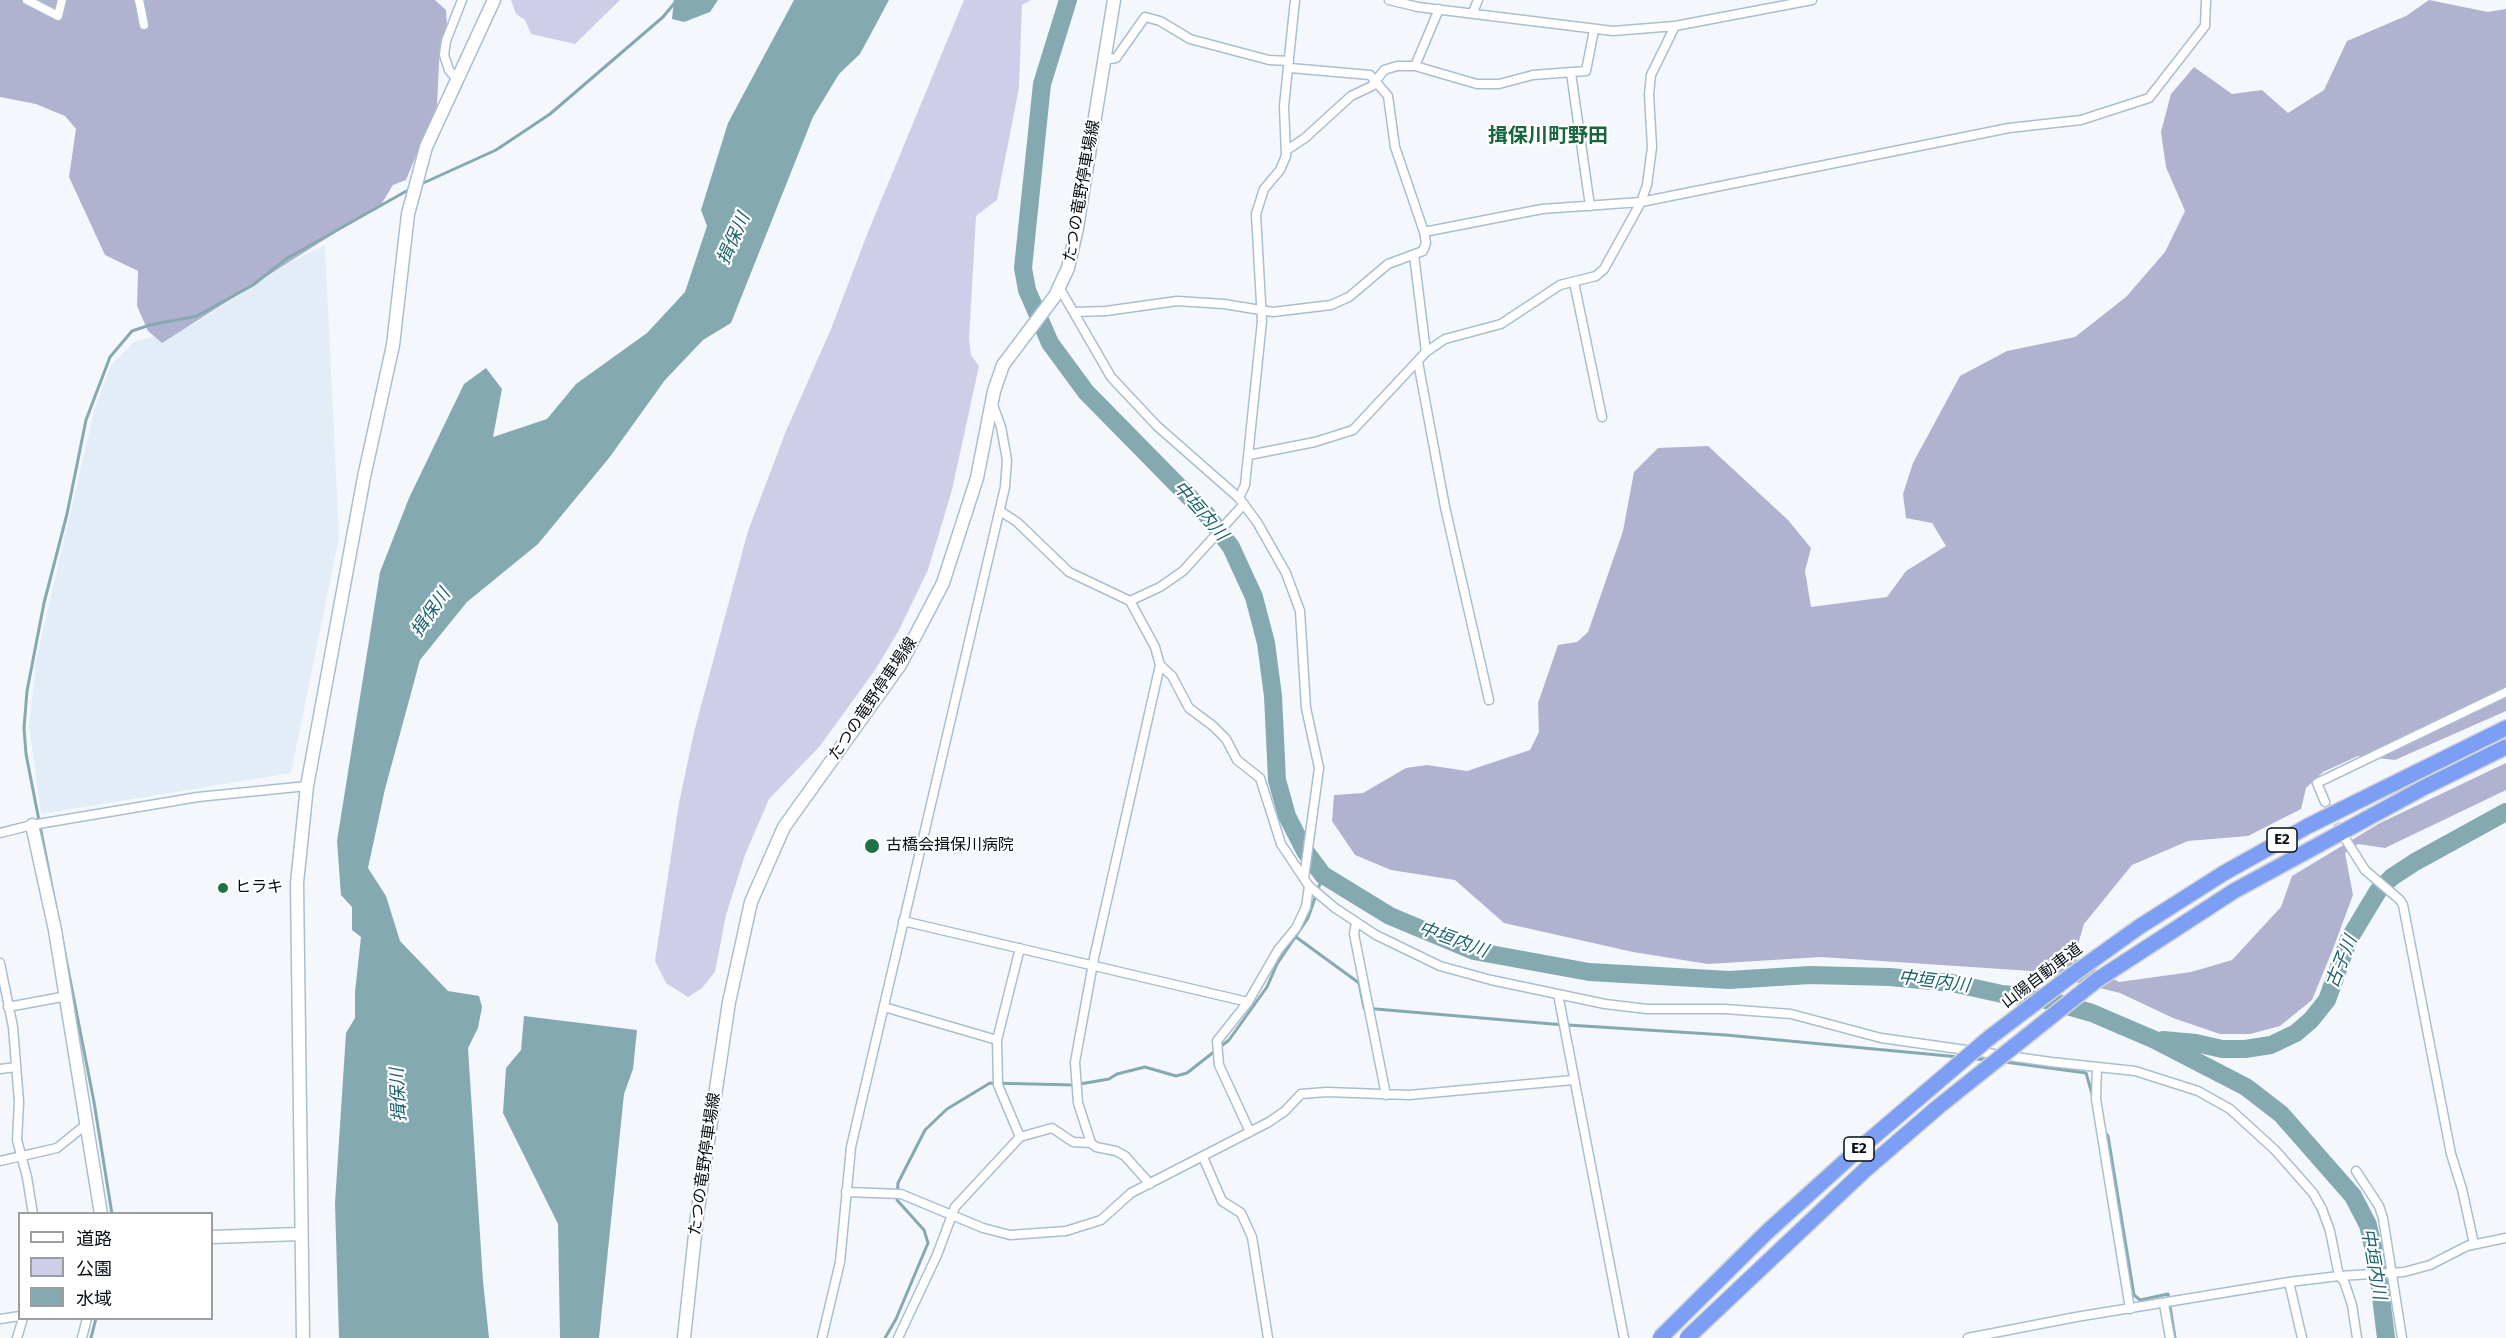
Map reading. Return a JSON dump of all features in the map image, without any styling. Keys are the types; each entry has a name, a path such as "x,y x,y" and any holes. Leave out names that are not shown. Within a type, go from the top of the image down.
{"highway":[{"name":"山陽自動車道","path":"1660,1338 1767,1232 1851,1156 1989,1038 2139,927 2224,873 2308,825 2506,728"},
{"name":"E2","path":"1687,1338 1874,1162 1938,1107 2097,980 2234,891 2372,815 2506,747"}],"street":[{"path":"27,0 58,16 62,0"},
{"path":"139,0 144,25"},
{"path":"458,81 449,70 444,55 446,41 462,0"},
{"path":"303,1338 297,884 307,786 364,477 393,345 408,214 426,147 494,0"},
{"name":"たつの竜野停車場線","path":"684,1338 697,1216 729,1002 752,902 784,827 900,664 943,583 977,478 992,402 1004,365 1020,339 1057,292 1068,268 1077,228 1114,0"},
{"path":"1130,601 1160,587 1183,572 1204,551 1241,503 1249,455 1262,311 1257,265 1256,214 1261,195 1280,170 1287,150 1283,118 1289,64 1289,39 1295,0"},
{"path":"1389,0 1594,30 1643,30 1675,26 1812,0"},
{"path":"1473,12 1478,0"},
{"path":"1424,232 1542,210 1641,202 2009,128 2081,120 2149,98 2205,26 2206,0"},
{"path":"1415,66 1439,9"},
{"path":"1076,312 1106,311 1177,301 1224,304 1262,311 1331,304 1349,297 1388,264 1424,251 1426,243 1395,147 1388,96 1370,75 1269,60 1190,39 1160,21 1144,17 1116,58 1104,60"},
{"path":"1249,455 1315,442 1353,430 1426,352 1445,339 1501,324 1545,293 1596,276 1605,269 1641,202 1647,185 1652,147 1649,94 1651,75 1675,26"},
{"path":"1287,150 1305,138 1340,105 1372,86 1384,70 1397,66 1415,66 1477,84 1499,84 1533,75 1586,71 1594,30"},
{"path":"1572,73 1590,206"},
{"path":"1414,255 1426,352"},
{"path":"1574,282 1602,417"},
{"path":"1057,292 1076,312 1101,362 1128,397 1241,503 1257,522 1286,573 1300,611 1306,708 1319,768 1305,875"},
{"path":"1418,362 1445,507 1489,700"},
{"path":"822,1338 840,1262 851,1147 1005,488 1006,460 1001,427 992,402"},
{"path":"1000,511 1017,522 1069,572 1130,601 1155,647 1160,665 1077,1043 1078,1103 1091,1143 1096,1147 1116,1151 1125,1156 1150,1184"},
{"path":"1160,665 1172,675 1189,708 1226,739 1237,760 1256,772 1260,778 1265,800 1281,844 1305,875 1309,886 1306,907 1296,928 1278,950 1248,1002 1217,1041 1217,1057 1250,1132"},
{"path":"2325,801 2318,783 2506,692"},
{"path":"0,833 32,825 198,797 307,786"},
{"path":"32,825 67,996 100,1212"},
{"path":"2346,840 2373,879 2403,905 2451,1154 2474,1244"},
{"path":"1309,886 1356,923 1440,966 1558,994 1634,1008 1725,1009 1791,1014 1881,1038 2135,1071 2198,1091 2230,1108 2275,1150 2313,1193 2330,1231 2352,1305 2357,1338"},
{"path":"903,921 1248,1002"},
{"path":"1356,923 1354,934 1386,1095"},
{"path":"1020,948 997,1040 997,1082 1020,1137"},
{"path":"0,963 16,1067 19,1102 17,1140 23,1156 33,1212"},
{"path":"1558,994 1624,1338"},
{"path":"8,1007 67,996"},
{"path":"884,1007 997,1040"},
{"path":"0,1069 16,1067"},
{"path":"2097,1067 2096,1099 2130,1309"},
{"path":"846,1192 897,1193 982,1228 1010,1235 1066,1231 1101,1220 1131,1193 1250,1132 1285,1111 1300,1094 1327,1092 1386,1095 1458,1092 1573,1080"},
{"path":"0,1161 57,1148 88,1124"},
{"path":"898,1338 938,1255 950,1214 970,1189 1020,1137 1052,1128 1072,1142 1091,1143"},
{"path":"1203,1157 1222,1201 1241,1213 1252,1238 1268,1338"},
{"path":"2356,1171 2379,1206 2387,1235 2402,1338"},
{"path":"213,1237 300,1234"},
{"path":"1968,1338 2289,1282 2391,1274 2430,1265 2474,1244 2506,1238"},
{"path":"2289,1282 2302,1338"},
{"path":"2164,1304 2170,1338"},
{"path":"0,1319 18,1317"},
{"path":"17,1338 20,1320"},
{"path":"82,1338 86,1320"}],"shaded area":[{"path":"0,0 435,0 446,10 447,25 440,44 437,105 406,180 393,185 382,203 162,343 148,331 137,306 138,271 105,255 69,177 76,129 65,116 36,104 0,97"},
{"path":"2429,0 2488,12 2506,9 2506,711 2395,760 2358,756 2323,772 2306,788 2301,809 2248,836 2188,841 2132,865 2084,924 2074,958 2119,982 2191,972 2232,960 2281,907 2292,876 2380,823 2506,763 2506,790 2385,848 2358,844 2345,853 2353,895 2333,949 2312,1000 2280,1026 2250,1034 2220,1034 2173,1018 2120,993 2031,971 1821,957 1708,964 1633,952 1504,923 1455,880 1391,870 1355,855 1332,821 1334,795 1363,793 1406,768 1427,765 1467,771 1530,750 1539,732 1538,703 1558,645 1577,642 1588,632 1623,531 1634,472 1658,448 1708,446 1788,520 1811,548 1805,571 1811,607 1887,597 1906,571 1946,546 1932,523 1906,518 1903,494 1913,463 1960,376 2007,351 2075,337 2126,297 2165,252 2185,211 2166,167 2161,132 2171,94 2194,67 2232,94 2262,90 2288,113 2324,90 2347,41 2406,16"},
{"path":"325,245 339,537 291,773 41,814 29,726 36,660 95,407 111,365 134,342 189,327 289,263"}],"green space":[{"path":"511,0 620,0 575,44 531,34 525,20 516,14"},
{"path":"964,0 1031,0 1022,5 1019,88 997,200 976,216 969,339 971,355 979,366 952,490 928,570 899,630 875,670 820,746 769,799 745,855 726,915 715,972 702,988 688,997 666,983 655,961 679,803 694,732 748,531 786,431 831,329 868,232"}],"water":[{"path":"674,0 718,0 710,12 684,22 672,19"},
{"name":"揖保川","path":"794,0 889,0 860,54 839,74 813,117 731,323 703,340 665,380 609,458 538,544 467,602 420,660 385,789 368,868 386,896 400,941 448,991 479,996 482,1007 478,1028 468,1048 483,1281 489,1338 339,1338 335,1203 346,1033 355,1018 355,992 361,937 352,930 352,907 341,895 337,841 380,572 409,498 464,384 486,368 502,389 493,437 547,419 576,384 647,333 685,292 707,226 701,210 728,123"},
{"path":"524,1016 637,1030 633,1069 624,1094 599,1338 560,1338 558,1224 503,1113 506,1068 521,1050"}],"waterway":[{"path":"419,185 496,150 550,114 663,17 677,0"},
{"name":"中垣内川","path":"1068,0 1042,84 1023,268 1027,290 1050,343 1086,392 1206,514 1231,547 1254,597 1266,643 1273,696 1277,780 1287,816 1305,851 1323,875 1390,916 1474,951 1589,972 1729,980 1810,975 1890,977 1952,983 2002,994 2036,997 2092,1013 2155,1040 2246,1087 2281,1114 2353,1196 2368,1225 2377,1264 2386,1338"},
{"path":"112,1212 94,1102 26,754 24,728 27,691 44,603 67,514 86,420 110,357 132,331 197,316 253,285 286,259 410,189"},
{"name":"古子川","path":"2163,1040 2196,1043 2222,1049 2245,1049 2271,1045 2296,1033 2311,1020 2327,1000 2349,939 2378,891 2392,877 2415,862 2506,812"},
{"path":"885,1338 896,1319 928,1243 924,1230 897,1200 898,1183 925,1130 947,1109 990,1083 1074,1085 1109,1079 1117,1074 1145,1067 1176,1076 1187,1073 1229,1040 1267,987 1277,964 1308,918 1323,875"},
{"path":"1296,937 1359,983 1364,1008 1552,1024 1726,1035 1959,1057"},
{"path":"1975,1059 1989,1060"},
{"path":"2005,1062 2086,1073 2093,1097"},
{"path":"2104,1131 2108,1136 2134,1295 2140,1300 2168,1294 2175,1338"},
{"path":"91,1338 96,1320"}],"tunnel":[{"path":"2325,802 2343,835"}],"place":[{"name":"古橋会揖保川病院","path":"872,846"},
{"name":"ヒラキ","path":"223,888"}],"district":[{"name":"揖保川町野田","path":"1548,136"}]}
